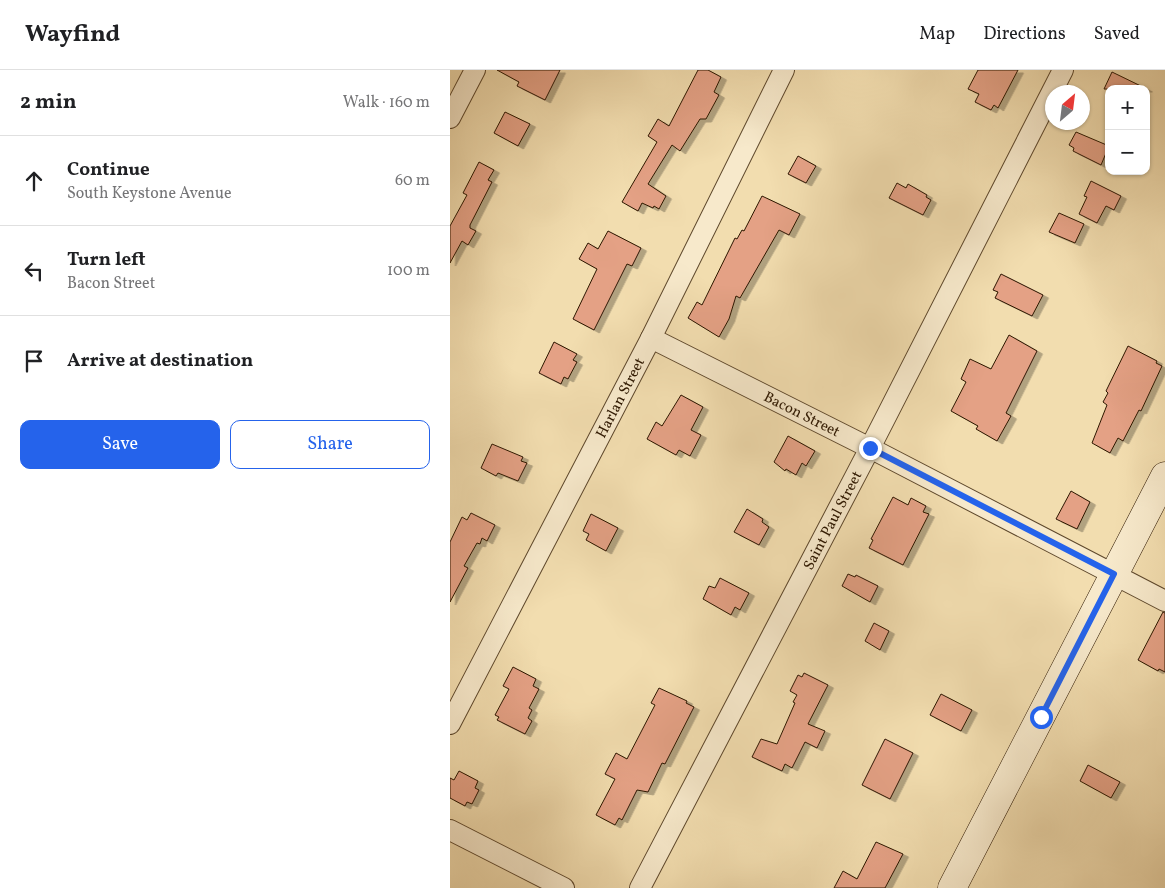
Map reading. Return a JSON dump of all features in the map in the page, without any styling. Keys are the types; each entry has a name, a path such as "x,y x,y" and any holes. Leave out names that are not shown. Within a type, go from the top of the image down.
{"main road":[{"path":"952,888 1165,476"}],"street":[{"path":"450,118 475,70"},
{"name":"Harlan Street","path":"450,724 651,338 784,70"},
{"name":"Saint Paul Street","path":"640,888 870,448 1063,70"},
{"name":"Bacon Street","path":"651,338 870,448 1165,601"},
{"path":"450,830 564,888"}],"building":[{"path":"497,70 560,70 545,100 517,86 519,82"},
{"path":"698,70 708,70 721,77 714,92 719,95 706,119 700,119 680,151 672,145 648,184 666,196 659,209 642,203 638,211 622,202 657,142 648,136 658,119 669,126"},
{"path":"978,70 1018,70 998,108 994,105 991,110 975,102 979,94 968,89"},
{"path":"1112,72 1139,85 1106,85"},
{"path":"505,112 530,124 518,146 494,133"},
{"path":"1076,132 1105,144 1105,156 1101,165 1073,151 1074,148 1069,145"},
{"path":"798,156 816,166 806,183 788,174"},
{"path":"479,162 494,170 488,180 492,182 470,225 470,228 476,231 468,245 462,241 450,263 450,226 467,195 463,193"},
{"path":"1091,181 1121,196 1114,210 1106,206 1097,223 1079,214 1087,197 1084,196"},
{"path":"897,183 906,188 908,184 927,195 926,197 931,200 923,215 889,198"},
{"path":"762,196 800,214 789,235 779,230 740,298 736,296 729,319 719,337 688,318 697,302 702,305 735,238 737,239 742,230 744,231"},
{"path":"1059,213 1084,224 1075,243 1049,232"},
{"path":"608,231 641,248 632,266 627,264 594,330 573,319 597,269 579,259 588,243 598,249"},
{"path":"1001,274 1043,295 1032,316 995,298 998,292 993,290"},
{"path":"1009,335 1037,351 1006,413 1011,416 997,441 976,429 978,426 951,411 966,382 961,379 970,359 991,369"},
{"path":"554,342 577,354 573,360 577,362 568,379 564,377 561,384 539,373"},
{"path":"1128,346 1157,361 1156,363 1162,366 1141,411 1139,410 1123,441 1118,438 1110,453 1092,443 1107,405 1103,402 1108,393 1106,391"},
{"path":"681,395 703,407 691,430 701,435 690,456 679,450 676,455 647,439 656,422 662,426"},
{"path":"788,436 815,451 806,466 802,463 796,475 786,469 785,471 774,462"},
{"path":"492,444 523,457 521,461 527,463 518,481 498,473 496,476 481,468"},
{"path":"1071,491 1090,502 1077,529 1056,519"},
{"path":"893,497 908,505 911,498 926,506 923,512 929,514 903,565 869,548 873,540 871,539"},
{"path":"747,509 763,519 762,522 769,527 759,545 734,532"},
{"path":"471,513 495,525 487,541 482,538 480,544 477,543 464,566 468,568 450,602 450,542 462,517 467,520"},
{"path":"591,514 618,528 606,551 586,540 589,534 583,531"},
{"path":"848,574 855,577 856,575 878,586 870,602 842,586"},
{"path":"720,578 749,593 740,610 735,607 731,615 703,599 709,586 715,588"},
{"path":"1163,612 1165,613 1165,672 1159,669 1158,671 1138,660"},
{"path":"874,623 889,631 880,650 865,641"},
{"path":"513,667 536,679 533,686 539,689 529,708 532,710 528,718 532,721 525,734 497,720 499,717 495,715 509,689 503,686"},
{"path":"804,673 828,685 808,724 825,731 817,748 805,742 792,768 785,764 782,771 752,757 761,739 777,744 797,695 790,691 798,675 802,677"},
{"path":"659,688 687,701 686,703 694,707 665,764 662,763 648,792 637,790 622,820 619,818 615,825 596,815 615,779 605,774 616,753 627,759 655,705 651,703"},
{"path":"941,694 972,710 961,731 930,715"},
{"path":"885,739 913,753 890,799 862,785"},
{"path":"1088,765 1120,782 1111,798 1080,781"},
{"path":"459,771 478,781 475,788 479,790 472,804 467,802 465,806 450,798 450,778 454,780"},
{"path":"876,842 903,854 885,888 834,888 843,871 857,879"}],"route":[{"path":"870,448 1114,574 1041,717"}]}
